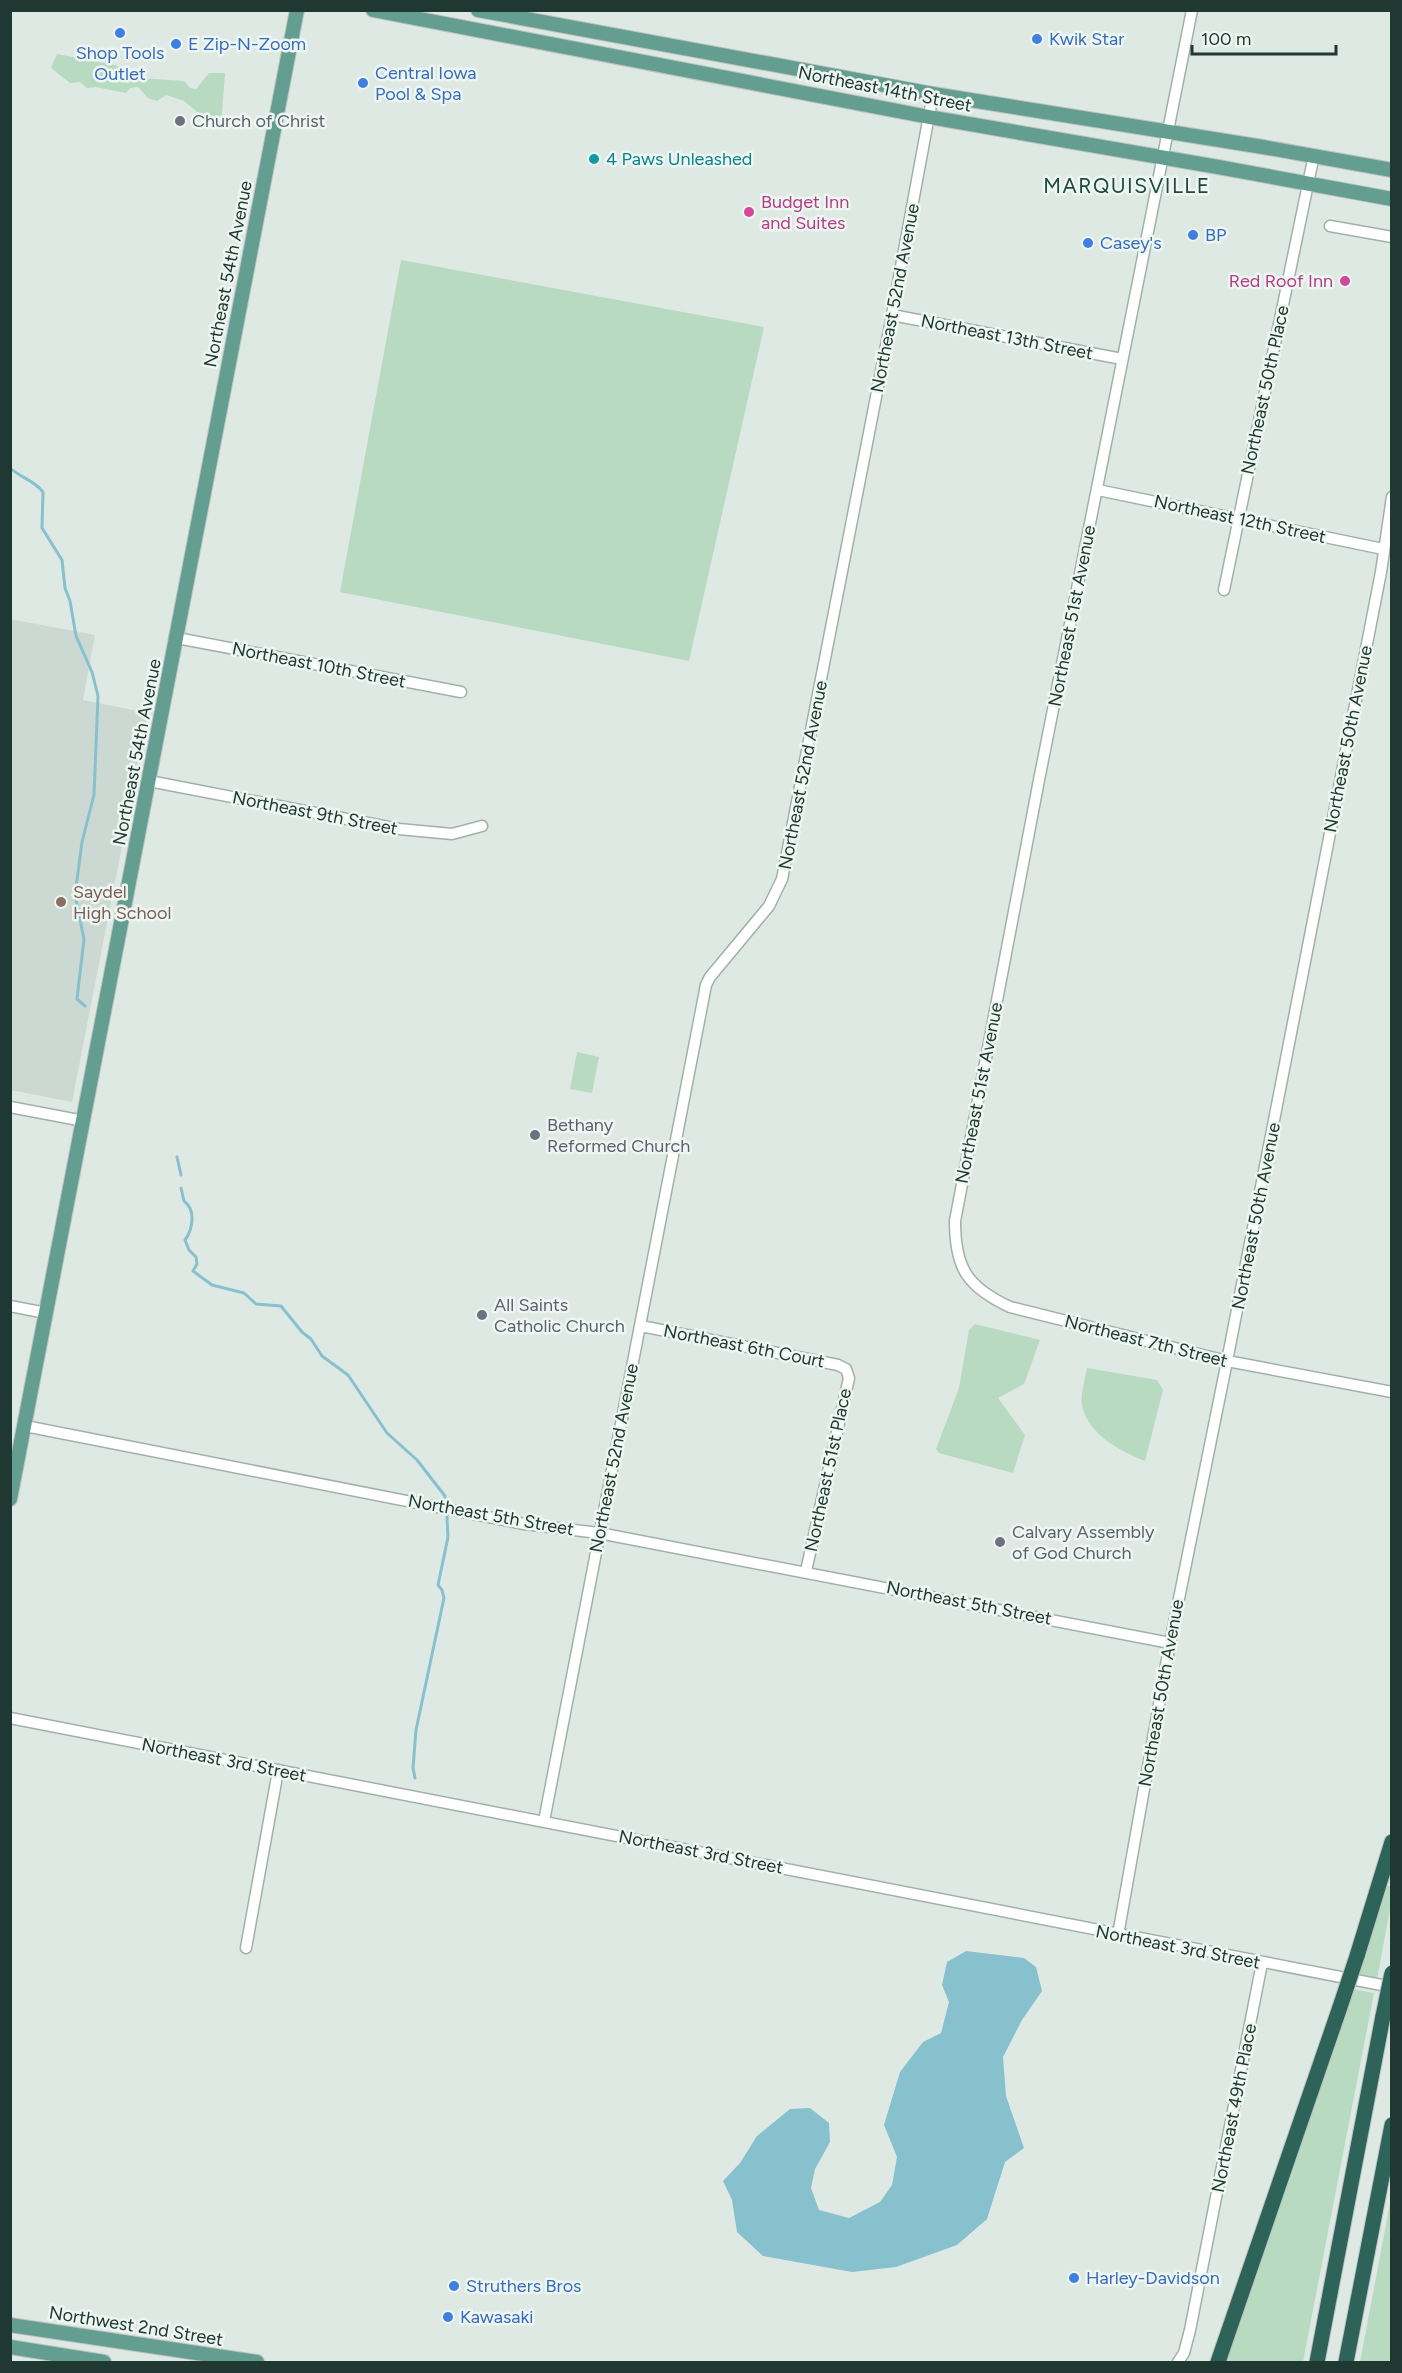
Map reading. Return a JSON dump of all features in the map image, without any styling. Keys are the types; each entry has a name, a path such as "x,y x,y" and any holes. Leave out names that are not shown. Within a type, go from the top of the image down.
{"highway":[{"path":"1218,2362 1340,2007 1392,1842"},
{"path":"1317,2362 1392,1973"},
{"path":"1346,2362 1392,2125"}],"main road":[{"name":"Northeast 54th Avenue","path":"10,1499 26,1426 297,10"},
{"name":"Northeast 14th Street","path":"373,10 929,117 1392,199"},
{"name":"Northeast 14th Street","path":"478,10 933,94 1392,170"},
{"name":"Northwest 2nd Street","path":"10,2325 257,2362"},
{"path":"10,2347 104,2362"}],"street":[{"name":"Northeast 51st Avenue","path":"955,1221 1041,768 1192,10"},
{"name":"Northeast 52nd Avenue","path":"544,1821 706,985 710,977 769,906 782,879 933,94"},
{"name":"Northeast 50th Place","path":"1224,590 1314,156"},
{"path":"1330,226 1392,237"},
{"name":"Northeast 13th Street","path":"892,315 1122,359"},
{"name":"Northeast 12th Street","path":"1098,490 1383,549"},
{"name":"Northeast 50th Avenue","path":"1118,1935 1170,1642 1381,572 1392,497"},
{"name":"Northeast 10th Street","path":"177,638 461,692"},
{"name":"Northeast 9th Street","path":"149,781 399,829 452,834 482,826"},
{"path":"10,1107 84,1121"},
{"name":"Northeast 7th Street","path":"955,1221 955,1242 959,1262 965,1274 978,1289 992,1299 1020,1310 1227,1361 1392,1392"},
{"path":"10,1306 46,1313"},
{"name":"Northeast 6th Court","path":"641,1326 838,1365 846,1369"},
{"name":"Northeast 51st Place","path":"806,1571 849,1378 846,1369"},
{"name":"Northeast 5th Street","path":"26,1426 525,1524 599,1533 1170,1642"},
{"name":"Northeast 3rd Street","path":"10,1718 544,1821 1262,1964 1392,1987"},
{"path":"246,1948 278,1771"},
{"name":"Northeast 49th Place","path":"1178,2362 1184,2353 1190,2330 1262,1964"}],"shaded area":[{"name":"Saydel High School","path":"10,619 95,635 83,700 148,713 72,1102 11,1090"}],"green space":[{"path":"57,54 115,65 139,78 184,81 190,88 196,89 209,73 225,73 221,126 208,120 209,112 201,115 184,101 166,95 157,101 148,98 138,87 130,88 126,93 96,87 87,88 80,82 70,83 51,68"},
{"path":"401,260 764,327 689,661 340,592"},
{"path":"577,1052 599,1057 592,1093 570,1089"},
{"path":"975,1324 1040,1340 1024,1384 998,1398 1025,1435 1013,1473 939,1453 936,1449 959,1388 969,1330"},
{"path":"1087,1368 1157,1380 1163,1390 1145,1461 1107,1441 1091,1425 1082,1406 1082,1392"},
{"path":"1386,1886 1391,1886 1391,1904 1377,1979 1357,1975"},
{"path":"1352,1989 1374,1993 1303,2362 1225,2362"},
{"path":"1391,2198 1391,2362 1360,2362"}],"water":[{"path":"966,1951 1024,1958 1036,1967 1042,1991 1022,2020 1003,2057 1006,2096 1024,2148 1005,2162 987,2219 957,2245 896,2267 852,2272 763,2256 737,2232 732,2200 723,2181 740,2163 757,2136 790,2109 810,2108 829,2123 830,2142 815,2169 811,2188 819,2210 849,2218 880,2202 892,2185 897,2157 884,2125 900,2072 923,2042 941,2033 949,2002 942,1985 947,1962"}],"waterway":[{"path":"10,468 43,492 42,528 62,560 65,588 70,601 76,636 92,672 98,696 94,795 82,842 75,895 84,939 77,999 85,1006"},
{"path":"177,1157 181,1175"},
{"path":"181,1188 184,1201 192,1214 190,1231 185,1240 189,1250 196,1257 197,1264 193,1271 212,1285 244,1293 256,1304 281,1306 302,1332 311,1339 322,1356 348,1375 387,1433 417,1460 445,1496 444,1502"},
{"path":"415,1778 413,1768 416,1730 444,1598 438,1585 448,1537 447,1517"}],"place":[{"name":"Shop Tools Outlet","path":"120,33"},
{"name":"Kwik Star","path":"1037,39"},
{"name":"E Zip-N-Zoom","path":"176,44"},
{"name":"Central Iowa Pool & Spa","path":"363,83"},
{"name":"Church of Christ","path":"180,121"},
{"name":"4 Paws Unleashed","path":"594,159"},
{"name":"Budget Inn and Suites","path":"749,212"},
{"name":"BP","path":"1193,235"},
{"name":"Casey's","path":"1088,243"},
{"name":"Red Roof Inn","path":"1345,281"},
{"name":"Saydel High School","path":"61,902"},
{"name":"Bethany Reformed Church","path":"535,1135"},
{"name":"All Saints Catholic Church","path":"482,1315"},
{"name":"Calvary Assembly of God Church","path":"1000,1542"},
{"name":"Harley-Davidson","path":"1074,2278"},
{"name":"Struthers Bros","path":"454,2286"},
{"name":"Kawasaki","path":"448,2317"}],"district":[{"name":"MARQUISVILLE","path":"1127,186"}]}
